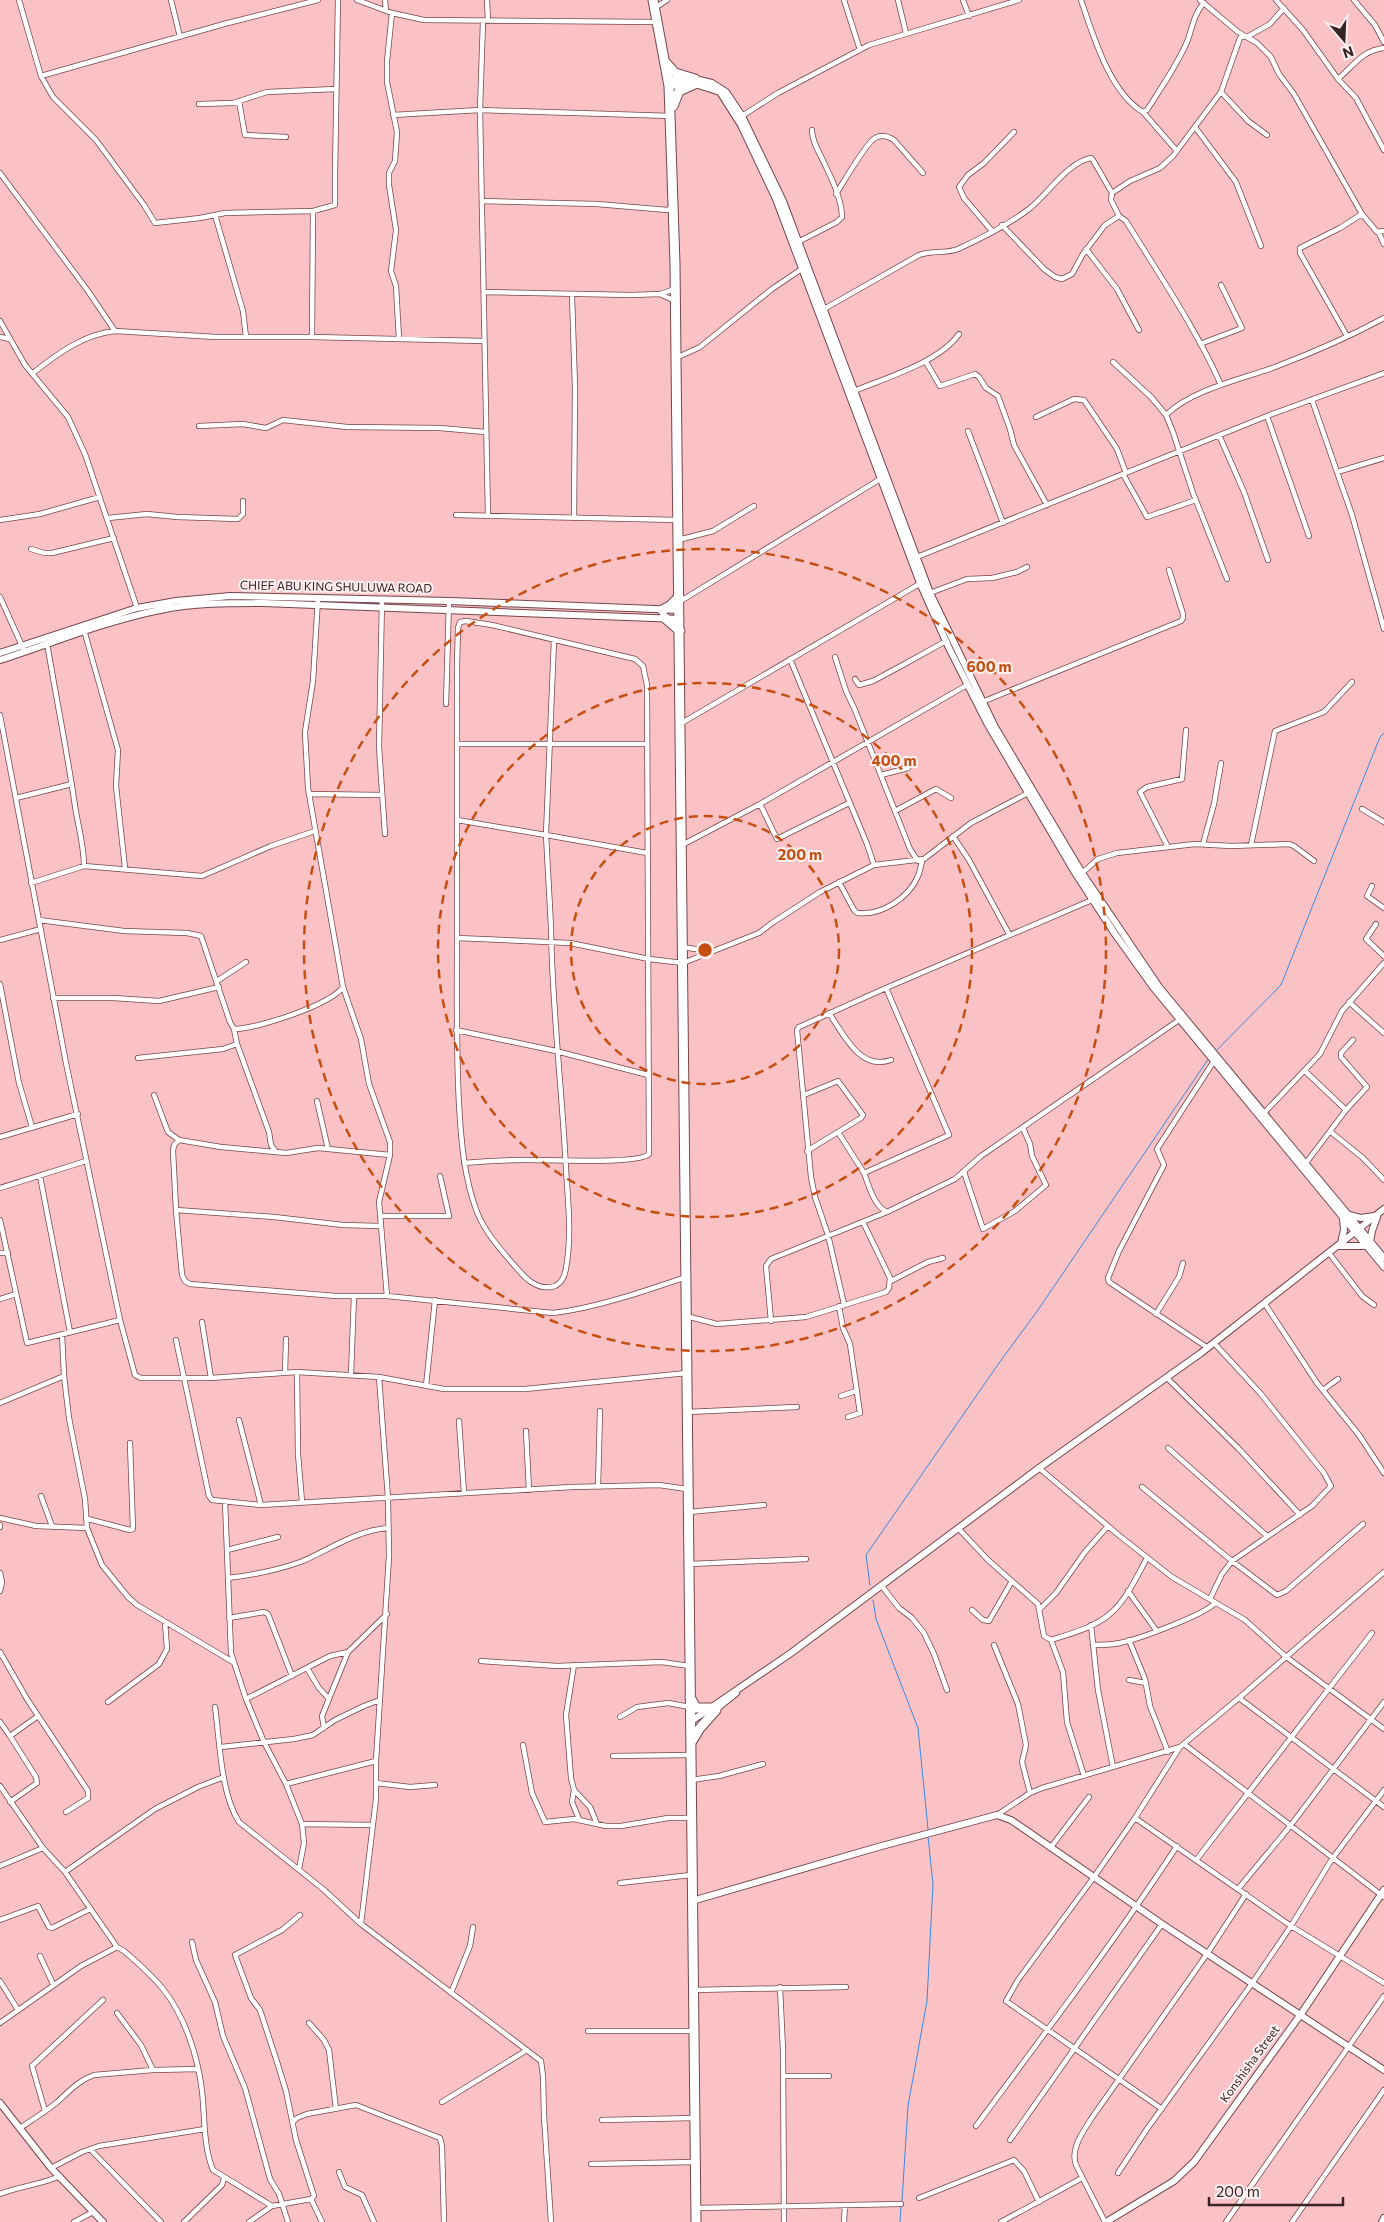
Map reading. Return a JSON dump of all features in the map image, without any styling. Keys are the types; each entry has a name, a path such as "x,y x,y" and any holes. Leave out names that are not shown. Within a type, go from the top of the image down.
{"highway":[{"path":"654,4 669,83 672,116 674,208 696,2222"},
{"path":"666,62 675,73 695,82"},
{"path":"672,116 677,94 695,82"},
{"path":"679,607 670,606 663,613 680,631"},
{"path":"689,1694 696,1708 713,1709"},
{"path":"690,1751 695,1734 713,1709"}],"street":[{"path":"19,0 41,76 53,97 96,140 144,205 153,222 159,224 248,212 312,211 332,207 336,204 338,0"},
{"path":"171,0 180,37"},
{"path":"41,76 318,0"},
{"path":"357,0 392,13 424,20 658,22"},
{"path":"385,0 386,11"},
{"path":"487,0 480,110 488,516"},
{"path":"654,4 666,0"},
{"path":"844,0 860,50"},
{"path":"898,0 906,33"},
{"path":"963,0 969,16"},
{"path":"742,116 778,94 860,50 906,33 969,16 1017,0"},
{"path":"1081,0 1110,74 1123,94 1143,112 1177,152"},
{"path":"1276,0 1309,37 1338,80 1356,98 1384,150"},
{"path":"1354,0 1375,25 1384,42"},
{"path":"1143,112 1147,110 1168,80 1187,42 1202,1 1257,43 1271,57 1318,134 1362,214 1382,232 1384,244"},
{"path":"1112,193 1130,181 1160,168 1177,152 1220,92 1240,38 1270,24 1284,8"},
{"path":"392,13 387,75 397,132 395,161 389,173 389,185 396,230 391,271 396,286 399,339"},
{"path":"1338,80 1365,54 1384,48"},
{"path":"669,83 705,80 720,87 742,116 778,192 798,242 854,391 882,473 917,557 922,582 930,593 980,703 1028,794 1092,900 1130,957 1179,1020 1346,1216 1361,1218 1377,1215"},
{"path":"695,82 720,92 741,125 776,199 922,582 946,641 967,684 995,727 1082,873 1159,987 1306,1164 1368,1244 1384,1268"},
{"path":"199,104 239,102 267,92 336,89"},
{"path":"1220,92 1248,121 1267,135"},
{"path":"239,102 245,135 286,137"},
{"path":"393,115 480,110 672,116"},
{"path":"1195,127 1236,182 1262,246"},
{"path":"798,242 841,218 841,208 828,170 814,142 812,130"},
{"path":"992,231 964,198 959,187 1014,132"},
{"path":"1192,132 1199,134"},
{"path":"836,194 870,142 881,136 890,137 894,140 923,173"},
{"path":"824,310 919,255 933,251 950,252 992,231 1029,209 1067,172 1089,158 1093,160 1112,193 1111,200 1119,216 1126,221 1200,344 1221,385"},
{"path":"0,173 88,291 115,332"},
{"path":"482,201 597,204 667,210 674,208"},
{"path":"312,211 312,337"},
{"path":"1347,336 1300,253 1300,248 1340,228 1362,214"},
{"path":"215,215 242,311 246,337"},
{"path":"1002,225 1044,270 1059,279 1072,274 1086,249 1105,225 1119,216"},
{"path":"1086,249 1117,288 1139,330"},
{"path":"676,358 700,347 772,289 803,268"},
{"path":"1200,344 1242,328 1221,285"},
{"path":"484,292 572,295 660,294 675,289"},
{"path":"660,294 675,301"},
{"path":"572,295 576,397 574,518"},
{"path":"1166,415 1176,406 1221,385 1287,362 1384,318"},
{"path":"0,321 25,365 68,417 85,454 137,608"},
{"path":"33,373 86,338 101,332 190,336 484,341"},
{"path":"854,391 926,362 953,342 959,334"},
{"path":"0,337 10,339"},
{"path":"926,362 940,386 975,374 979,376 986,388 998,396 1014,445 1047,505"},
{"path":"1113,362 1166,415 1196,500 1227,579"},
{"path":"917,557 1267,416 1384,373"},
{"path":"1036,417 1074,399 1084,400 1113,441 1124,474 1147,517 1196,500"},
{"path":"1312,400 1337,472 1384,630"},
{"path":"1267,416 1309,536"},
{"path":"199,426 243,424 266,428 283,420 347,427 440,428 485,432"},
{"path":"968,431 1003,523"},
{"path":"1219,436 1244,492 1268,560"},
{"path":"1337,472 1384,458"},
{"path":"126,868 116,786 118,750 83,628 170,608 248,603 318,606 382,603 449,608 663,613 679,607 882,473"},
{"path":"0,520 40,514 100,497"},
{"path":"108,518 147,514 234,519 242,516 244,501"},
{"path":"678,540 713,531 754,506"},
{"path":"456,515 678,520"},
{"path":"31,548 44,553 52,553 114,538"},
{"path":"930,593 967,578 992,578 1017,572 1027,567"},
{"path":"980,703 1181,621 1183,614 1169,570"},
{"path":"680,724 922,582"},
{"name":"CHIEF ABU KING SHULUWA ROAD","path":"0,653 23,648 137,608 176,600 230,596 318,598 382,603 449,601 663,613"},
{"path":"0,597 23,648 0,660"},
{"path":"318,598 313,681 305,732 309,794 343,987 360,1039 369,1084 390,1142 390,1155 379,1196 387,1296"},
{"path":"446,704 449,601"},
{"path":"382,603 378,708 385,834"},
{"path":"464,1163 525,1160 566,1161 642,1158 649,1156 647,685 643,666 636,659 621,655 484,623 466,621 460,622 458,628 457,744 456,1030 464,1163 477,1212 485,1227 520,1273 532,1284 548,1287 561,1281 568,1257 566,1161 556,1052 546,835 554,640"},
{"path":"47,640 78,827 84,851 84,866"},
{"path":"855,679 859,685 873,681 946,641"},
{"path":"835,657 846,692 868,741 912,854 920,861"},
{"path":"790,659 874,865"},
{"path":"1251,845 1274,746 1274,733 1278,729 1313,718 1324,712 1352,682"},
{"path":"682,845 760,804 967,684"},
{"path":"0,715 53,998 86,1161 120,1320 134,1375 141,1378 211,1378 297,1372 379,1377 444,1388 525,1389 687,1374"},
{"path":"1168,847 1140,792 1147,787 1182,779 1186,730"},
{"path":"457,744 646,744"},
{"path":"1203,844 1214,804 1221,763"},
{"path":"881,775 908,768"},
{"path":"16,798 72,784"},
{"path":"895,812 936,790 951,798"},
{"path":"309,794 382,795"},
{"path":"457,938 570,943 649,959 682,962 759,934 783,915 839,882 874,865 920,861 985,815 1028,794"},
{"path":"760,804 777,839 849,803"},
{"path":"1362,809 1384,822"},
{"path":"457,820 647,853"},
{"path":"31,883 84,866 126,868 195,877 202,876 271,846 315,831"},
{"path":"953,836 969,860 1009,934"},
{"path":"1082,873 1098,860 1111,855 1203,844 1289,844 1314,861"},
{"path":"908,862 912,854"},
{"path":"839,882 857,913 872,912 891,905 902,898 918,877 920,861"},
{"path":"1372,886 1368,896 1384,908"},
{"path":"848,1417 860,1414 850,1344 843,1328 841,1305 828,1235 815,1198 807,1151 804,1095 797,1028 1009,934 1092,900"},
{"path":"38,920 124,931 199,934 204,940 230,1022 234,1028 237,1044 269,1132 271,1145 276,1152"},
{"path":"1376,924 1366,939 1384,956"},
{"path":"0,940 41,929"},
{"path":"682,946 711,951"},
{"path":"217,981 246,962"},
{"path":"1264,1113 1320,1054 1348,1002 1383,966"},
{"path":"0,984 19,1083 32,1127"},
{"path":"53,998 113,998 159,1001 219,987"},
{"path":"235,1036 247,1029 338,994 343,987"},
{"path":"864,1173 949,1135 886,988"},
{"path":"338,994 347,997"},
{"path":"1348,1002 1384,1033"},
{"path":"829,1013 849,1043 864,1059 877,1062 891,1060"},
{"path":"771,1320 767,1263 785,1252 863,1222 955,1179 977,1159 1179,1020"},
{"path":"234,1028 247,1029"},
{"path":"456,1030 648,1075"},
{"path":"1306,1164 1346,1110 1367,1087 1341,1058 1341,1053 1352,1040"},
{"path":"138,1058 223,1049 237,1044"},
{"path":"1208,1348 1194,1336 1156,1314 1110,1283 1108,1278 1119,1251 1164,1165 1157,1149 1214,1061"},
{"path":"1305,1071 1346,1110"},
{"path":"804,1095 835,1081 841,1084 863,1117 807,1151"},
{"path":"154,1095 170,1134 179,1140 221,1147 291,1154 313,1149 328,1149 390,1155"},
{"path":"317,1101 328,1149"},
{"path":"0,1137 78,1114"},
{"path":"964,1172 983,1229 1015,1211 1046,1185 1032,1156 1030,1144 1023,1128"},
{"path":"838,1132 864,1173 883,1212"},
{"path":"1330,1132 1363,1158 1384,1180"},
{"path":"179,1140 175,1142 173,1150 176,1210 182,1275 185,1281 190,1284 354,1296 387,1296 553,1313 606,1302 686,1276"},
{"path":"267,1151 271,1145"},
{"path":"0,1188 86,1161"},
{"path":"40,1176 70,1332"},
{"path":"380,1216 449,1216 440,1176"},
{"path":"690,1726 1039,1468 1208,1348 1384,1209"},
{"path":"176,1210 274,1217 343,1225 380,1226"},
{"path":"1368,1244 1377,1215"},
{"path":"1339,1245 1346,1216"},
{"path":"0,1220 27,1343 120,1320"},
{"path":"863,1222 890,1281"},
{"path":"1339,1245 1368,1244 1384,1258"},
{"path":"0,1251 6,1245"},
{"path":"0,1251 8,1253"},
{"path":"1329,1253 1362,1296 1374,1305"},
{"path":"686,1316 717,1324 806,1317 886,1292 890,1281 928,1262 943,1258"},
{"path":"1156,1314 1179,1276 1183,1263"},
{"path":"0,1299 16,1294"},
{"path":"351,1375 354,1296"},
{"path":"426,1386 435,1300"},
{"path":"1265,1304 1323,1390 1359,1435 1384,1473"},
{"path":"202,1322 211,1378"},
{"path":"62,1334 69,1418 88,1519 87,1528 102,1564 128,1597 165,1622 233,1662"},
{"path":"285,1373 286,1339"},
{"path":"176,1340 209,1496 212,1500 261,1505 598,1487 659,1485 688,1489"},
{"path":"1210,1599 1222,1574 1232,1562 1300,1515 1329,1490 1329,1481 1261,1394 1214,1343"},
{"path":"297,1372 298,1454 302,1502"},
{"path":"0,1403 64,1376"},
{"path":"361,1924 373,1825 387,1614 388,1498 379,1377"},
{"path":"1167,1378 1219,1429 1300,1515"},
{"path":"1323,1390 1338,1379"},
{"path":"841,1396 856,1391"},
{"path":"687,1412 797,1408"},
{"path":"598,1487 600,1411"},
{"path":"239,1420 261,1505"},
{"path":"459,1421 464,1493"},
{"path":"526,1431 529,1490"},
{"path":"88,1519 130,1530 133,1529 130,1443"},
{"path":"1168,1448 1267,1536"},
{"path":"1039,1468 1172,1577 1245,1620 1286,1656 1384,1729"},
{"path":"1142,1487 1273,1595 1279,1595 1316,1566 1363,1524"},
{"path":"41,1496 52,1526"},
{"path":"225,1501 229,1618 233,1662 264,1742 286,1784 302,1824 304,1843 299,1869"},
{"path":"688,1513 764,1505"},
{"path":"0,1518 21,1524 87,1528"},
{"path":"1040,1609 1056,1593 1085,1552 1108,1526"},
{"path":"228,1578 258,1574 295,1563 361,1534 376,1529 388,1528"},
{"path":"958,1528 988,1560 1038,1604 1044,1636 1051,1640 1063,1672 1068,1722 1084,1776"},
{"path":"227,1550 278,1537"},
{"path":"1051,1640 1091,1625 1112,1613 1128,1591 1147,1558"},
{"path":"688,1564 806,1559"},
{"path":"692,1901 878,1846 997,1815 1030,1792 1168,1752 1182,1745 1239,1698 1384,1572"},
{"path":"0,1573 2,1582 0,1591"},
{"path":"972,1610 982,1620 988,1622 1012,1581"},
{"path":"881,1585 899,1608 912,1618 924,1633 947,1690"},
{"path":"1128,1591 1156,1630"},
{"path":"1093,1646 1129,1640 1206,1610 1215,1602"},
{"path":"229,1618 264,1612 268,1614 292,1676"},
{"path":"324,1728 322,1716 348,1652 387,1614"},
{"path":"108,1702 150,1672 163,1659 167,1649 165,1622"},
{"path":"1091,1625 1098,1690 1113,1767"},
{"path":"1197,1859 1372,1633"},
{"path":"1129,1640 1146,1684 1150,1706 1168,1752"},
{"path":"994,1645 1018,1704 1026,1745 1022,1762 1030,1792"},
{"path":"0,1652 12,1676 89,1795 88,1798 66,1812"},
{"path":"246,1699 330,1656 348,1652"},
{"path":"481,1661 532,1666 662,1662 689,1666"},
{"path":"574,1665 566,1715 571,1778 574,1790 572,1802 579,1819"},
{"path":"307,1668 329,1700"},
{"path":"1129,1680 1146,1684"},
{"path":"1239,1698 1384,1807"},
{"path":"221,1747 313,1735 364,1706 380,1700"},
{"path":"1238,1889 1291,1826 1370,1718 1384,1702"},
{"path":"620,1717 637,1707 668,1703 690,1707"},
{"path":"215,1707 224,1777 235,1815 239,1822 299,1869 361,1924 541,2061 543,2067 544,2116 551,2222"},
{"path":"10,1736 38,1716"},
{"path":"0,1722 36,1777 37,1783 10,1802"},
{"path":"523,1745 532,1793 542,1819 548,1823 563,1819 579,1819 598,1824 621,1826 668,1818 691,1818"},
{"path":"1182,1745 1332,1859 1383,1894"},
{"path":"1162,2109 1076,2048 1007,2004 1006,1999 1135,1818 1182,1745"},
{"path":"613,1756 690,1751"},
{"path":"286,1784 376,1761"},
{"path":"691,1780 718,1776 763,1764"},
{"path":"66,1872 155,1809 198,1787 224,1777"},
{"path":"376,1783 410,1787 435,1785"},
{"path":"0,1786 43,1848 66,1872 117,1947 142,1967 168,1996 185,2029 198,2069 210,2163 213,2170 272,2206"},
{"path":"574,1790 590,1807 598,1824"},
{"path":"1118,2174 1253,1982 1291,1926 1332,1859 1384,1790"},
{"path":"1051,1847 1089,1797"},
{"path":"997,1815 1011,1820 1162,1924 1253,1982 1384,2070"},
{"path":"1135,1818 1197,1859 1291,1926 1384,1983"},
{"path":"302,1824 373,1825"},
{"path":"976,2126 1049,2030 1177,1846"},
{"path":"0,1866 43,1848"},
{"path":"620,1883 692,1875"},
{"path":"1105,2222 1074,2161 1076,2146 1091,2119 1207,1954 1246,1894"},
{"name":"Konshisha Street","path":"1105,2222 1174,2181 1194,2162 1301,2014 1383,1894"},
{"path":"0,1920 38,1906 49,1927 52,1928 90,1909"},
{"path":"249,2222 272,2206 314,2198 300,2153 286,2091 260,2010 251,1998 235,1955 282,1930 300,1914"},
{"path":"1010,2140 1162,1924"},
{"path":"451,1993 470,1946 473,1927"},
{"path":"192,1942 196,1960 215,2002 222,2036 245,2088 263,2156 288,2222"},
{"path":"0,2023 53,1984 81,1966 117,1947"},
{"path":"40,1956 53,1984"},
{"path":"0,1982 18,2010"},
{"path":"780,1987 784,2222"},
{"path":"693,1990 846,1987"},
{"path":"1226,2222 1384,1996"},
{"path":"45,2111 32,2066 104,2000"},
{"path":"117,2013 140,2046 153,2070"},
{"path":"309,2022 324,2040 329,2050 336,2108"},
{"path":"588,2031 693,2031"},
{"path":"442,2102 527,2050"},
{"path":"20,2128 45,2111 75,2085 94,2075 153,2070 198,2069"},
{"path":"783,2076 829,2076"},
{"path":"1292,2222 1384,2090"},
{"path":"0,2103 51,2168 103,2222"},
{"path":"293,2122 307,2114 356,2105 440,2138 442,2146 444,2222"},
{"path":"602,2120 694,2118"},
{"path":"51,2168 90,2149 205,2129"},
{"path":"90,2149 118,2180 161,2222"},
{"path":"919,2198 1014,2160 1024,2171 1039,2202"},
{"path":"591,2164 695,2162"},
{"path":"339,2172 345,2187 362,2195 374,2222"},
{"path":"0,2194 14,2188 40,2184 60,2176"},
{"path":"184,2222 222,2185 224,2178"},
{"path":"1001,2222 1082,2178"},
{"path":"222,2185 234,2184"},
{"path":"311,2199 322,2222"},
{"path":"695,2208 901,2204"},
{"path":"844,2222 845,2205"},
{"path":"74,2222 93,2212"},
{"path":"1382,2222 1384,2218"}],"waterway":[{"path":"1215,1052 1281,985 1380,737 1384,733"},
{"path":"870,1585 866,1555 1038,1310 1209,1058"},
{"path":"873,1600 876,1619 918,1728 928,1829"},
{"path":"902,2201 908,2106 927,2001 933,1884 928,1837"},
{"path":"900,2222 901,2205"}]}
